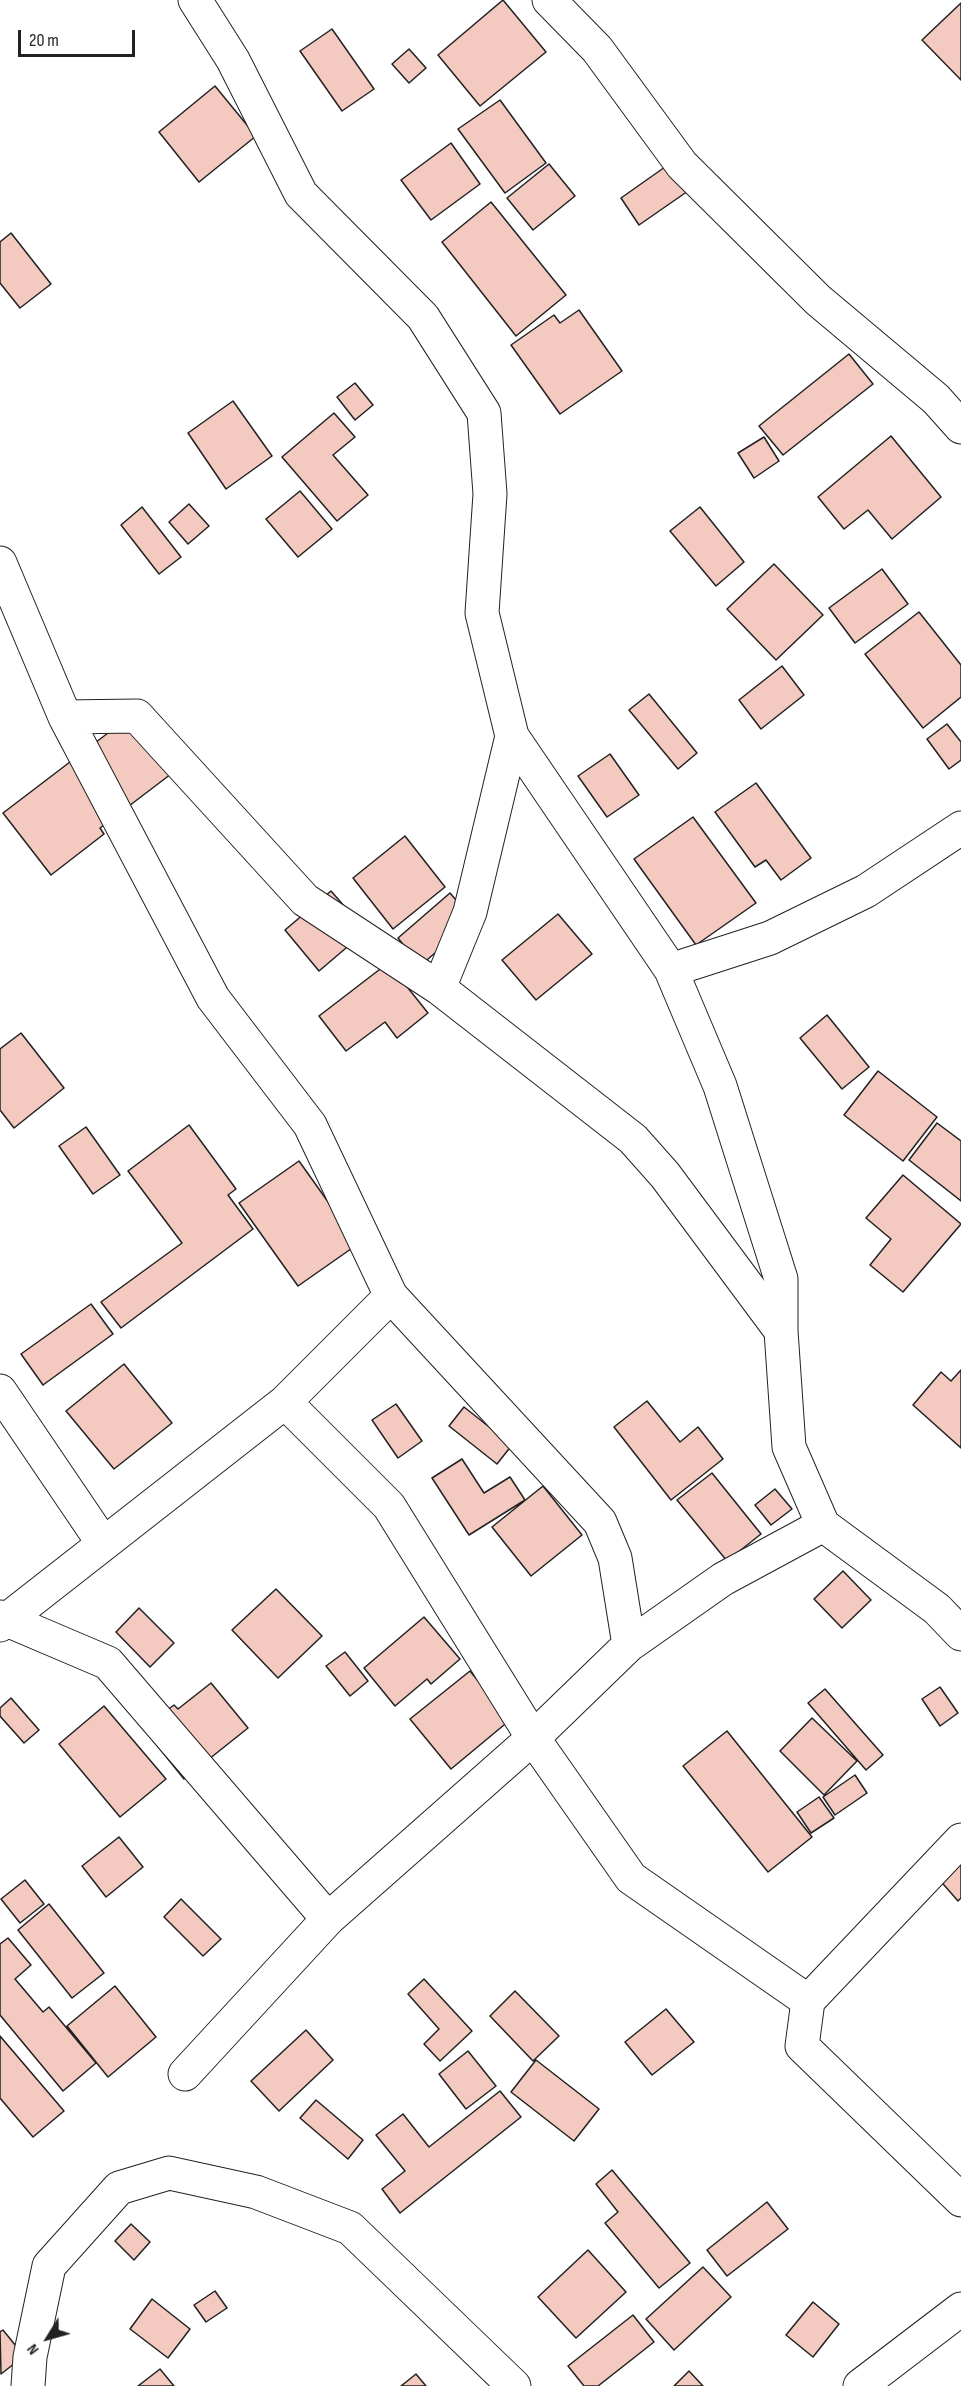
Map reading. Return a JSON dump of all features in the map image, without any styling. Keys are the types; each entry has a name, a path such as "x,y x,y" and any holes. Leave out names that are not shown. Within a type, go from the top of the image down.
{"street":[{"path":"195,0 233,60 301,194 423,317 484,413 490,494 482,613 512,736 671,970 720,1086 781,1280 781,1331 789,1448 823,1525 937,1610 961,1634"},
{"path":"549,0 597,49 682,165 818,300 936,399 961,427"},
{"path":"0,563 65,717 213,998 310,1125 391,1296 600,1522 615,1558 629,1645"},
{"path":"65,717 136,716 305,900 439,988 633,1139 665,1175 781,1331"},
{"path":"439,988 470,912 512,736"},
{"path":"671,970 770,938 866,891 961,828"},
{"path":"3,1620 285,1402 391,1296"},
{"path":"0,1391 103,1543"},
{"path":"285,1402 389,1506 533,1738 631,1878 808,2001"},
{"path":"185,2074 328,1919 533,1738 629,1645 723,1579 823,1525"},
{"path":"3,1620 108,1663 328,1919"},
{"path":"961,1840 808,2001 802,2046 961,2200"},
{"path":"28,2386 30,2357 49,2266 119,2188 169,2173 256,2192 350,2228 514,2386"},
{"path":"860,2386 961,2309"}],"building":[{"path":"503,0 546,52 480,106 438,55"},
{"path":"961,3 961,80 922,40"},
{"path":"332,29 374,89 342,111 300,51"},
{"path":"409,49 426,68 409,83 392,64"},
{"path":"215,86 256,136 199,182 159,132"},
{"path":"500,100 546,163 505,193 458,129"},
{"path":"451,143 480,184 431,220 401,180"},
{"path":"682,155 701,182 639,225 621,198"},
{"path":"549,164 575,196 533,230 507,198"},
{"path":"491,202 566,295 516,336 442,242"},
{"path":"11,233 51,284 20,308 0,283 0,242"},
{"path":"579,310 622,371 560,414 511,345 554,315 560,323"},
{"path":"849,354 873,384 783,455 759,426"},
{"path":"355,383 373,405 355,420 337,397"},
{"path":"233,401 272,456 226,489 188,433"},
{"path":"334,413 355,437 333,455 368,495 337,521 282,457"},
{"path":"891,436 941,497 892,539 868,510 844,529 818,497"},
{"path":"764,437 779,461 754,478 738,453"},
{"path":"300,491 332,529 298,557 266,519"},
{"path":"189,504 209,526 188,544 169,522"},
{"path":"142,507 181,557 159,574 121,525"},
{"path":"700,507 744,562 716,586 670,531"},
{"path":"774,564 823,615 776,660 727,609"},
{"path":"882,569 908,604 855,643 829,608"},
{"path":"919,612 961,665 961,697 923,728 865,654"},
{"path":"782,666 804,695 761,729 739,700"},
{"path":"649,694 697,753 678,769 629,710"},
{"path":"129,717 171,774 100,828 104,834 51,875 3,813"},
{"path":"947,724 961,742 961,760 949,769 927,739"},
{"path":"610,754 639,795 607,817 578,776"},
{"path":"756,783 811,858 781,880 766,860 755,867 715,812"},
{"path":"693,817 756,903 696,945 634,859"},
{"path":"405,836 445,887 393,929 353,878"},
{"path":"331,891 366,931 319,971 285,930"},
{"path":"450,893 473,920 420,966 398,938"},
{"path":"558,914 592,954 536,1000 502,960"},
{"path":"388,963 428,1013 397,1038 385,1022 346,1051 319,1016"},
{"path":"827,1015 869,1067 842,1089 800,1038"},
{"path":"21,1033 64,1088 14,1128 0,1110 0,1049"},
{"path":"878,1071 937,1117 903,1161 844,1115"},
{"path":"937,1123 961,1141 961,1201 909,1160"},
{"path":"189,1125 236,1189 228,1195 253,1229 121,1328 101,1302 182,1243 128,1171"},
{"path":"86,1127 120,1175 93,1194 59,1146"},
{"path":"299,1161 358,1244 298,1286 239,1203"},
{"path":"903,1175 961,1224 903,1292 870,1265 891,1239 866,1218"},
{"path":"91,1304 113,1334 43,1385 21,1354"},
{"path":"124,1364 172,1423 114,1469 66,1411"},
{"path":"961,1370 961,1448 913,1405 941,1372 951,1381"},
{"path":"647,1401 680,1442 698,1427 723,1459 671,1500 614,1427"},
{"path":"396,1404 422,1441 398,1458 372,1420"},
{"path":"464,1407 512,1445 497,1464 449,1426"},
{"path":"462,1459 484,1493 510,1477 525,1500 469,1535 432,1478"},
{"path":"712,1473 761,1534 727,1561 677,1500"},
{"path":"543,1486 582,1535 531,1576 492,1527"},
{"path":"775,1489 792,1509 771,1525 755,1505"},
{"path":"843,1571 871,1600 842,1628 814,1599"},
{"path":"276,1589 322,1636 278,1678 232,1630"},
{"path":"139,1608 174,1643 150,1667 116,1632"},
{"path":"424,1617 460,1659 431,1684 427,1679 395,1706 364,1668"},
{"path":"345,1652 368,1681 350,1696 326,1666"},
{"path":"470,1671 510,1720 451,1769 410,1719"},
{"path":"211,1683 248,1728 184,1779 143,1728 174,1705 178,1709"},
{"path":"940,1687 958,1713 940,1726 922,1699"},
{"path":"825,1689 883,1755 866,1770 808,1703"},
{"path":"11,1698 39,1730 24,1743 0,1716 0,1708"},
{"path":"104,1706 166,1779 120,1817 59,1744"},
{"path":"812,1718 857,1761 824,1795 780,1751"},
{"path":"727,1731 812,1837 768,1872 683,1766"},
{"path":"855,1775 867,1793 835,1815 823,1797"},
{"path":"819,1797 834,1818 811,1833 797,1812"},
{"path":"961,1828 961,1898 958,1901 923,1861"},
{"path":"119,1837 143,1867 106,1897 82,1866"},
{"path":"25,1880 44,1904 20,1923 1,1899"},
{"path":"181,1899 221,1939 203,1956 164,1917"},
{"path":"49,1904 104,1973 72,1998 18,1930"},
{"path":"8,1938 31,1965 15,1979 43,2012 49,2007 96,2063 63,2091 0,2015 0,1944"},
{"path":"424,1979 472,2031 440,2061 424,2044 439,2029 408,1994"},
{"path":"115,1986 156,2037 108,2077 67,2026"},
{"path":"515,1991 559,2036 533,2061 490,2016"},
{"path":"666,2009 694,2042 652,2075 625,2042"},
{"path":"306,2030 333,2060 279,2111 251,2081"},
{"path":"0,2036 64,2111 33,2137 0,2098"},
{"path":"468,2051 496,2086 466,2109 439,2074"},
{"path":"536,2060 599,2109 574,2141 511,2092"},
{"path":"500,2091 521,2117 400,2213 382,2189 405,2171 376,2135 403,2114 429,2147"},
{"path":"316,2100 363,2140 348,2159 300,2118"},
{"path":"612,2170 690,2263 659,2288 605,2223 618,2212 596,2184"},
{"path":"767,2202 788,2229 727,2276 707,2250"},
{"path":"131,2224 150,2242 134,2260 115,2241"},
{"path":"588,2250 626,2292 576,2338 538,2297"},
{"path":"703,2267 731,2297 674,2350 646,2319"},
{"path":"215,2291 227,2308 206,2322 194,2305"},
{"path":"152,2299 190,2329 168,2358 130,2329"},
{"path":"813,2302 839,2324 813,2357 786,2335"},
{"path":"633,2315 654,2342 598,2386 584,2386 568,2366"},
{"path":"3,2330 24,2356 1,2374 0,2332"},
{"path":"160,2369 174,2386 138,2386"},
{"path":"689,2371 703,2386 674,2386"},
{"path":"416,2374 426,2386 401,2386"}]}
